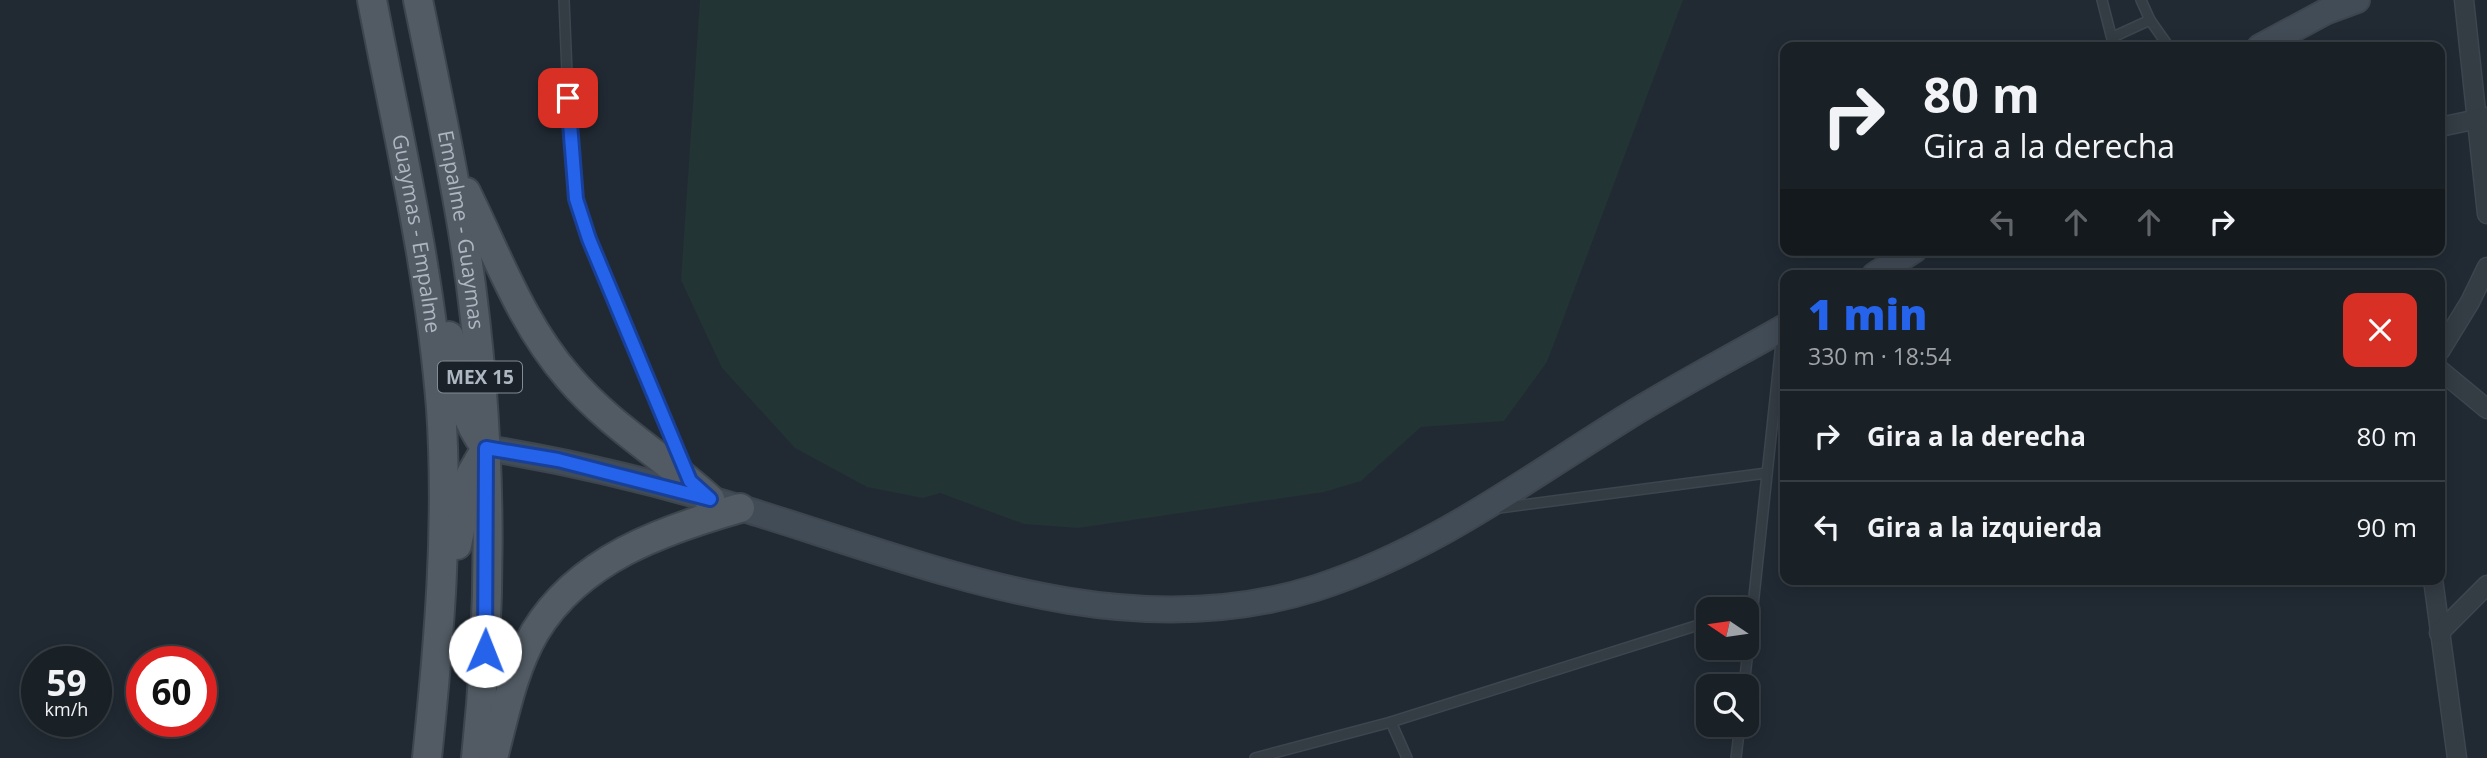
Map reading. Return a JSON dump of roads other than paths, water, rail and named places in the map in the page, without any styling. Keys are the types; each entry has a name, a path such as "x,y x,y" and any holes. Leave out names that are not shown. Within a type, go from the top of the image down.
{"main road":[{"name":"Guaymas - Empalme","path":"372,0 424,268 441,409 444,524 440,637"},
{"name":"Empalme - Guaymas","path":"418,0 466,251 486,448 484,675 476,758"},
{"path":"2269,42 2327,11 2357,0"},
{"path":"450,158 519,309 541,343 569,379 608,418 700,490"},
{"path":"1882,270 1904,256"},
{"path":"424,268 448,330 465,413 471,429 486,448 700,490 740,508 970,579 1090,607 1135,610 1202,610 1313,589 1410,550 1487,509 1628,416 1780,330"},
{"path":"440,637 466,492 471,474 486,448"},
{"path":"493,758 516,678 530,644 559,599 586,574 613,557 699,520 740,508"},
{"name":"MEX 15","path":"427,758 440,637"}],"street":[{"path":"2464,0 2467,55 2482,118 2487,214"},
{"path":"2445,126 2482,118"},
{"path":"2445,343 2487,267"},
{"path":"2445,374 2487,409"},
{"path":"2434,585 2457,758"},
{"path":"2439,633 2487,585"}],"lane":[{"path":"564,0 570,146 576,199 606,286 700,490"},
{"path":"2102,0 2114,42 2150,20"},
{"path":"2141,0 2150,20 2165,42"},
{"path":"1751,597 1780,364"},
{"path":"1487,509 1768,473"},
{"path":"1255,758 1391,722 1696,626"},
{"path":"1391,722 1407,758"},
{"path":"1736,758 1738,737"}]}
